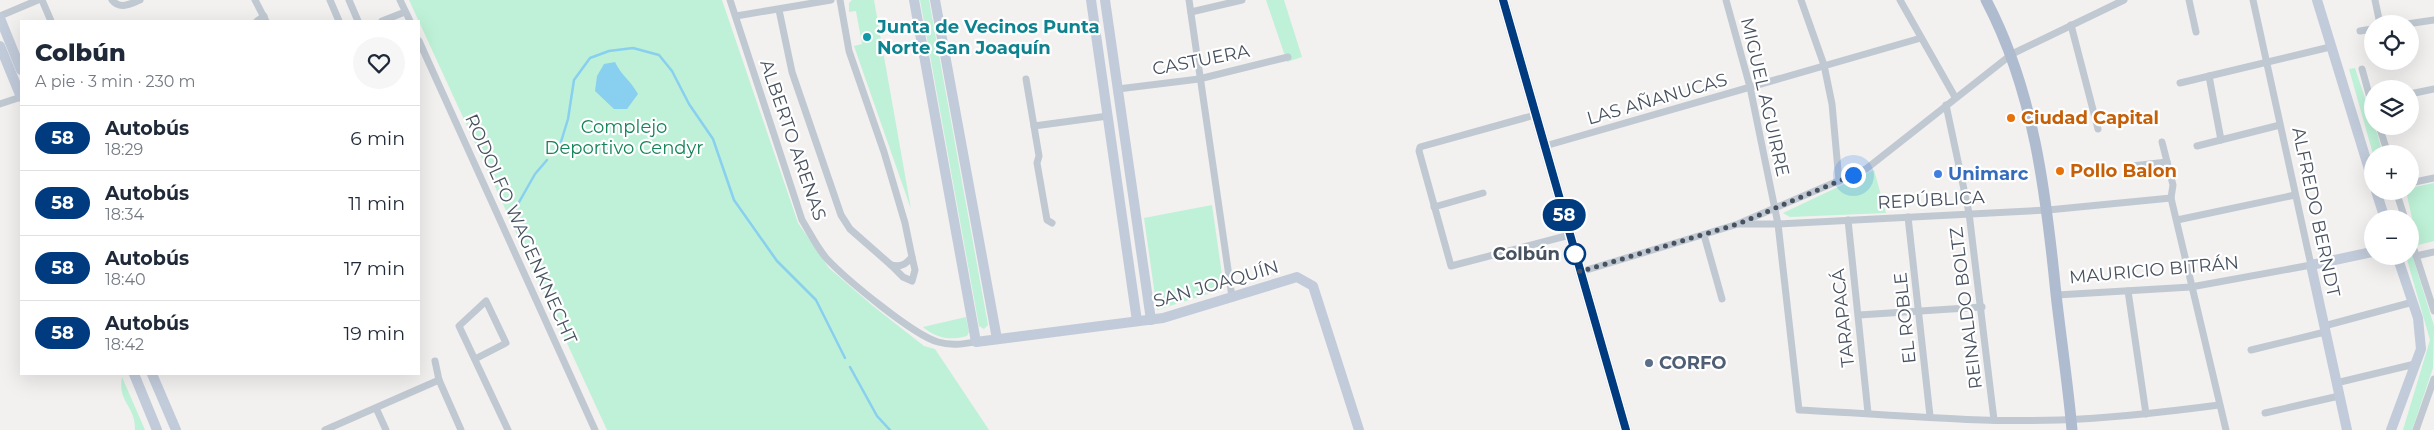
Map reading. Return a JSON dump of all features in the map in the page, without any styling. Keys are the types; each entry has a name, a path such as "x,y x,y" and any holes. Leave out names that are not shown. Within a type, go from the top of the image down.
{"main road":[{"path":"914,0 976,342"},
{"path":"935,0 997,339"},
{"path":"1090,0 1137,321"},
{"path":"1105,0 1151,320"},
{"path":"1503,0 1626,430"},
{"path":"1986,0 2012,54 2040,161 2048,210 2056,295 2072,424"},
{"path":"2317,0 2364,154"},
{"path":"0,17 20,67"},
{"path":"0,46 20,95"},
{"name":"MAURICIO BITRÁN","path":"2311,265 2364,254"},
{"name":"ALFREDO BERNDT","path":"2311,265 2347,430"},
{"path":"2391,430 2421,349 2420,331 2400,265"},
{"name":"SAN JOAQUÍN","path":"976,342 1151,320 1297,277 1313,286 1359,430"},
{"path":"134,375 158,430"},
{"path":"152,375 176,430"}],"street":[{"path":"0,17 38,0"},
{"path":"42,0 51,20"},
{"path":"112,0 117,5 125,7 140,0"},
{"path":"255,0 265,19"},
{"path":"330,0 339,20"},
{"path":"349,0 358,20"},
{"path":"400,0 409,20"},
{"name":"ALBERTO ARENAS","path":"730,0 802,220 814,242 844,274 925,337 950,345 976,342"},
{"path":"736,16 779,10 795,3 831,0"},
{"path":"779,10 792,72 841,215 850,229 903,277 912,280 915,270 905,223 884,152 849,50 840,0"},
{"path":"1189,0 1232,297"},
{"path":"1191,12 1242,0"},
{"name":"MIGUEL AGUIRRE","path":"1726,0 1750,87 1778,224 1798,410 1868,413"},
{"path":"1801,0 1824,66 1832,104 1839,181"},
{"path":"1900,0 1955,97"},
{"path":"1738,224 1866,169 2012,54 2124,0"},
{"path":"2189,0 2196,32"},
{"name":"ALFREDO BERNDT","path":"2253,0 2311,265"},
{"path":"2375,0 2378,15"},
{"path":"385,20 405,12"},
{"path":"2419,22 2434,20"},
{"path":"2071,25 2098,129"},
{"path":"2360,31 2364,30"},
{"name":"LAS AÑANUCAS","path":"1545,146 1921,38"},
{"name":"RODOLFO WAGENKNECHT","path":"420,43 595,430"},
{"path":"2180,83 2330,47"},
{"name":"CASTUERA","path":"1118,89 1199,79 1288,57"},
{"path":"2362,69 2365,80"},
{"path":"2209,76 2222,140"},
{"path":"1026,79 1039,156 1036,163 1047,220 1052,223"},
{"path":"2419,92 2434,89"},
{"path":"0,104 20,97"},
{"name":"REINALDO BOLTZ","path":"1946,105 1969,212 1982,307 1994,420"},
{"path":"1535,115 1420,148 1418,152 1451,266 1570,235"},
{"path":"1034,126 1108,116"},
{"path":"2197,146 2280,125"},
{"path":"2162,142 2173,185 2171,198 2226,430"},
{"path":"2132,166 2167,162"},
{"path":"2419,181 2434,178"},
{"path":"1434,207 1483,193"},
{"path":"2177,220 2295,195"},
{"name":"REPÚBLICA","path":"1580,272 1738,224 1778,224 1969,212 2048,210 2171,198"},
{"name":"EL ROBLE","path":"1908,217 1920,311 1930,416"},
{"name":"TARAPACÁ","path":"1848,220 1868,413"},
{"path":"1704,235 1722,299"},
{"path":"2419,255 2434,252"},
{"path":"891,265 900,267 912,257"},
{"name":"MAURICIO BITRÁN","path":"2056,295 2191,287 2311,265"},
{"path":"2419,265 2434,311"},
{"path":"2128,291 2146,414"},
{"path":"475,359 506,343 486,301 459,326 508,430"},
{"path":"2251,350 2412,302"},
{"path":"1859,315 1982,307"},
{"path":"434,361 439,380 461,430"},
{"path":"2336,383 2415,364"},
{"path":"2416,430 2434,379"},
{"path":"325,430 439,380"},
{"path":"2265,414 2339,396"},
{"path":"1868,413 2072,424 2219,406"},
{"path":"376,408 386,430"}],"green space":[{"name":"Complejo Deportivo Cendyr","path":"409,0 722,0 798,223 829,268 924,346 935,349 989,430 607,430 420,24 420,20 418,20"},
{"path":"852,0 874,0 911,209 854,46 862,44 856,11 849,12 849,3"},
{"path":"920,0 929,0 988,325 984,329 979,326"},
{"path":"1266,0 1284,0 1302,57 1287,62"},
{"path":"2355,68 2364,95 2364,122 2349,69"},
{"path":"2368,135 2378,135 2380,145 2370,145"},
{"path":"1874,170 1886,213 1790,217 1783,213"},
{"path":"2434,183 2434,241 2419,245 2419,210 2410,210 2408,200 2419,200 2419,186"},
{"path":"1212,205 1224,289 1157,310 1144,218"},
{"path":"2409,265 2415,265 2434,326 2433,368 2412,430 2403,430 2430,340"},
{"path":"966,317 969,332 967,336 961,338 944,338 933,334 923,327"},
{"path":"122,377 145,430 135,430 133,415 122,392"}],"water":[{"path":"615,62 638,94 627,109 614,109 595,91 597,76 604,64"}],"waterway":[{"path":"553,152 560,145 568,119 574,80 590,58 609,51 633,48 659,55 672,71 689,104 713,139 734,200 777,261 816,300 845,358"},
{"path":"514,211 535,174 547,160"},
{"path":"850,367 877,416 890,430"}],"bus line":[{"name":"58","path":"1503,0 1626,430"}],"place":[{"name":"Junta de Vecinos Punta Norte San Joaquín","path":"867,37"},
{"name":"Ciudad Capital","path":"2011,118"},
{"name":"Pollo Balon","path":"2060,171"},
{"name":"Unimarc","path":"1938,174"},
{"name":"Colbún","path":"1575,254"},
{"name":"CORFO","path":"1649,363"}],"route":[{"path":"1575,254 1580,272 1738,224 1853,175"}]}
